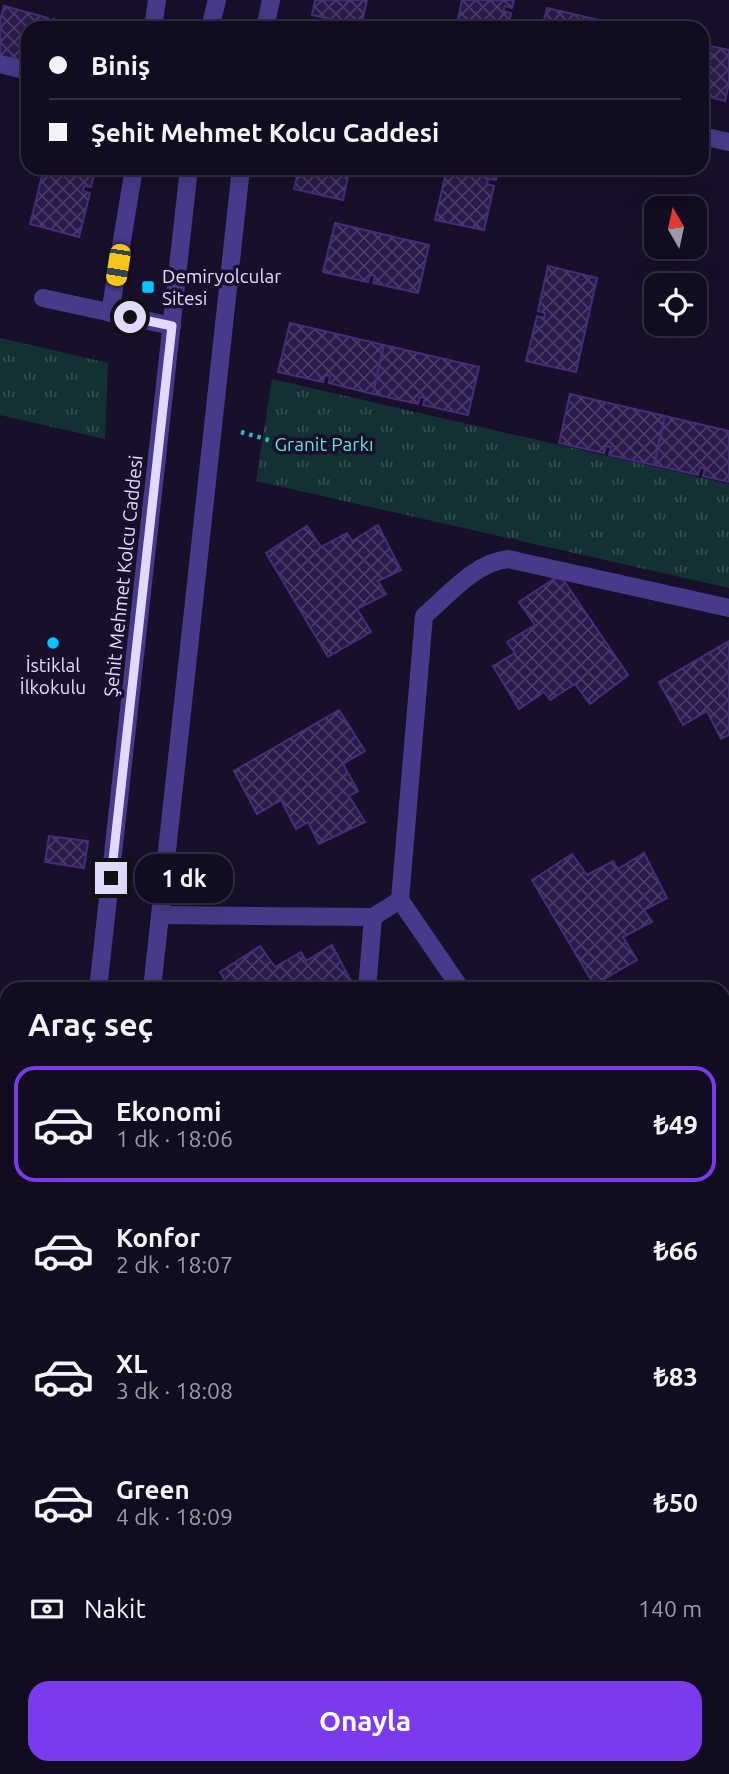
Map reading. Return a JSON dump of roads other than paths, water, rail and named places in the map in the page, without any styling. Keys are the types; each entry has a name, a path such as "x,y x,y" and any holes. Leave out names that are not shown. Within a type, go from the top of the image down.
{"street":[{"path":"154,21 157,0"},
{"path":"212,21 217,0"},
{"path":"266,21 271,0"},
{"path":"0,64 21,69"},
{"path":"709,138 729,142"},
{"path":"110,313 133,175"},
{"name":"Şehit Mehmet Kolcu Caddesi","path":"99,982 188,175"},
{"path":"153,982 240,175"},
{"path":"43,298 172,326"},
{"path":"456,982 400,900 424,616 479,568 492,561 508,559 729,608"},
{"path":"160,915 373,917 400,900"},
{"path":"368,982 373,917"}],"place":[{"name":"Demiryolcular Sitesi","path":"148,287"},
{"name":"İstiklal İlkokulu","path":"53,643"}],"park label":[{"name":"Granit Parkı","path":"324,444"}]}
